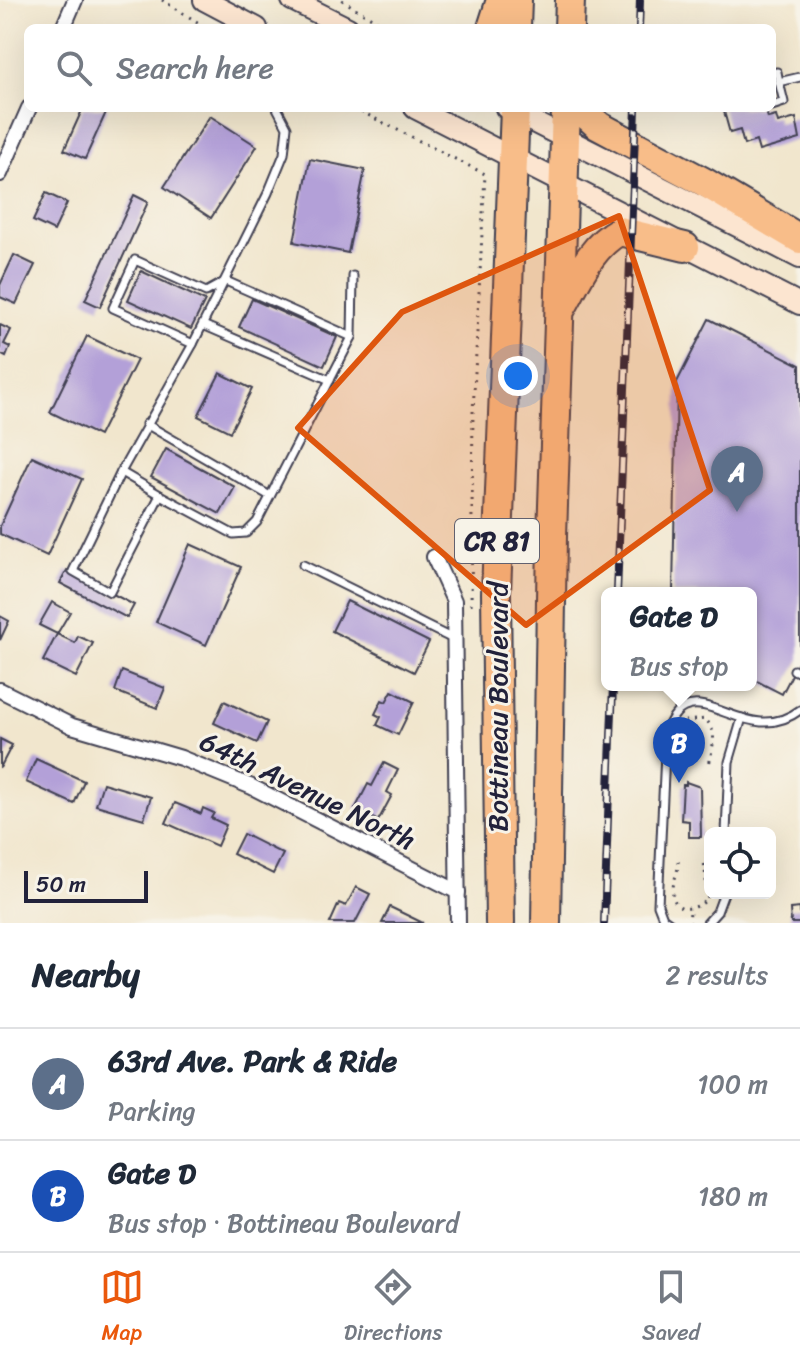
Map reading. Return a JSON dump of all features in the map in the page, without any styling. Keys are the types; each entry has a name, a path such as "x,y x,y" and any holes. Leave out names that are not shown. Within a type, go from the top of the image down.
{"highway":[{"path":"493,24 501,0"},
{"path":"516,24 517,0"},
{"path":"569,24 570,0"},
{"name":"Bottineau Boulevard","path":"500,923 496,578 512,112"},
{"name":"Bottineau Boulevard","path":"546,923 551,581 566,112"},
{"path":"583,112 599,126 704,182 800,239"},
{"path":"559,311 596,250 606,238 619,231 685,247"}],"street":[{"path":"65,24 75,0"},
{"path":"204,0 249,24"},
{"path":"292,0 340,24"},
{"path":"0,174 27,112"},
{"path":"423,112 800,304"},
{"path":"518,112 800,258"},
{"path":"434,557 454,601 458,923"},
{"name":"64th Avenue North","path":"0,690 72,726 181,758 227,776 458,892"}],"lane":[{"path":"776,72 784,102 776,105"},
{"path":"779,82 800,77"},
{"path":"160,495 110,592 73,571 146,424 226,281 284,154 287,127 279,112"},
{"path":"193,344 113,308 135,260 206,292 226,281"},
{"path":"121,472 233,534 246,533 257,522 352,337 353,276"},
{"path":"226,281 352,337"},
{"path":"203,325 330,380"},
{"path":"146,424 270,496"},
{"path":"303,565 455,640"},
{"path":"670,923 663,918 658,905 666,731 673,716 685,706 698,705 761,723 777,721 800,710"},
{"path":"726,827 729,762 742,718"},
{"path":"707,923 717,912 722,899"}],"path":[{"path":"162,0 201,24"},
{"path":"342,0 381,24"},
{"path":"362,112 485,174 473,412 471,591"},
{"path":"685,721 705,719 713,726 716,735 709,767"},
{"path":"678,732 682,766"},
{"path":"678,861 673,897 682,908 690,910 707,899"},
{"path":"689,923 690,910"}],"highlighted area":[{"path":"619,216 710,490 526,625 298,428 402,312"}],"building":[{"path":"81,112 106,112 85,159 64,150"},
{"path":"724,112 766,112 768,118 776,116 778,123 796,118 800,139 759,151 756,141 744,145 740,130 730,133"},
{"path":"210,116 257,146 211,218 164,187"},
{"path":"310,159 365,170 348,253 294,242"},
{"path":"46,193 67,203 54,231 33,221"},
{"path":"134,195 148,202 100,307 85,300"},
{"path":"14,255 35,265 16,304 0,297 0,285"},
{"path":"141,271 205,301 191,329 128,300"},
{"path":"252,299 337,337 324,366 239,327"},
{"path":"709,319 800,365 800,659 782,694 757,681 757,587 673,587 677,382"},
{"path":"0,325 11,330 4,344 10,347 6,357 0,354"},
{"path":"87,336 137,360 99,436 50,412"},
{"path":"220,373 252,389 230,432 198,416"},
{"path":"166,449 235,487 220,514 151,477"},
{"path":"32,456 82,479 47,556 0,534 0,526"},
{"path":"190,544 241,567 206,645 156,622"},
{"path":"67,570 134,605 127,618 60,583"},
{"path":"347,601 429,642 414,672 332,631"},
{"path":"52,602 70,612 57,634 39,625"},
{"path":"0,616 9,621 0,640"},
{"path":"57,634 75,643 78,636 93,643 76,677 43,661"},
{"path":"122,671 165,688 157,708 115,691"},
{"path":"392,691 414,702 398,735 377,725 381,717 375,714 382,700 386,702"},
{"path":"224,701 267,722 257,743 214,723"},
{"path":"0,739 12,745 0,768"},
{"path":"36,759 84,781 74,804 26,782"},
{"path":"384,763 398,770 387,792 392,795 378,821 355,809"},
{"path":"686,782 700,787 701,837 689,837 689,821 681,820 683,785"},
{"path":"103,783 151,797 144,819 96,805"},
{"path":"175,803 201,814 203,808 214,813 211,818 226,825 217,846 166,823"},
{"path":"243,834 283,854 273,874 233,854"},
{"path":"356,887 370,894 355,923 330,923 339,903 346,906"},
{"path":"390,907 423,923 382,923"},
{"path":"800,908 800,923 791,923 790,909"}],"railway":[{"path":"639,24 640,0"},
{"path":"617,587 636,112"},
{"path":"604,923 613,691"}],"place":[{"name":"63rd Ave. Park & Ride","path":"737,512"},
{"name":"Gate D","path":"679,783"}]}
